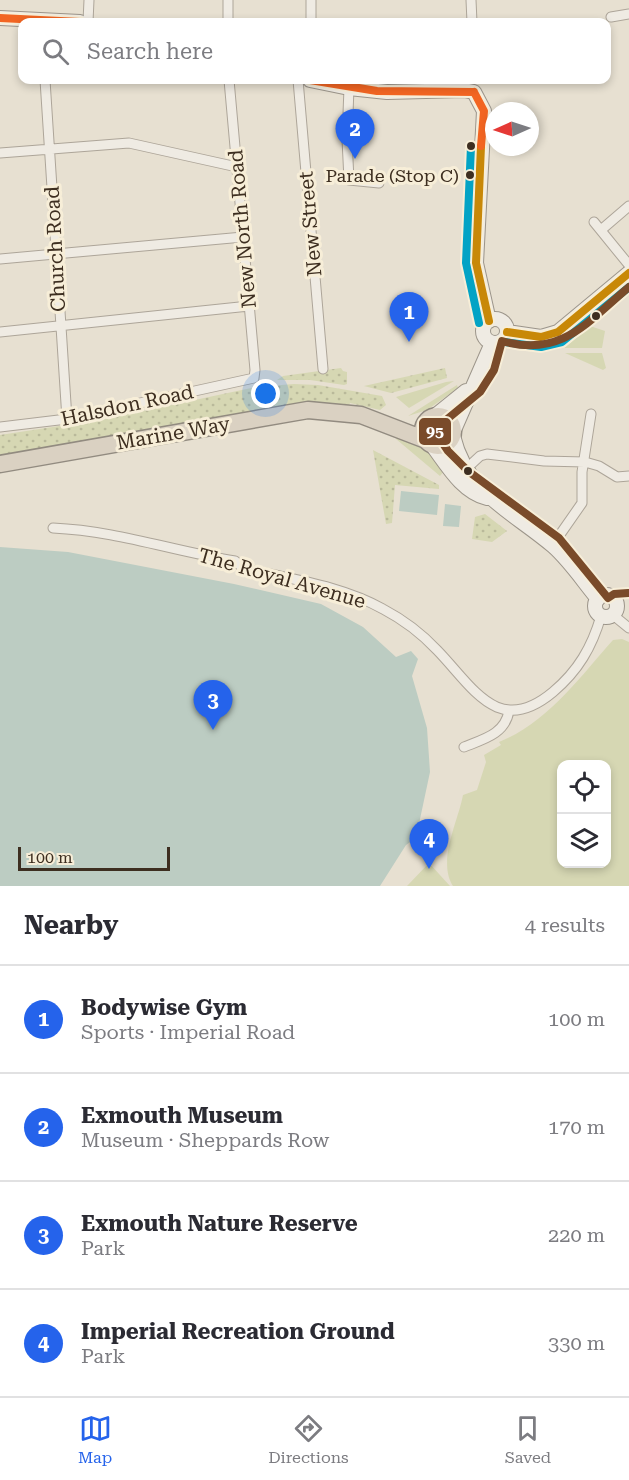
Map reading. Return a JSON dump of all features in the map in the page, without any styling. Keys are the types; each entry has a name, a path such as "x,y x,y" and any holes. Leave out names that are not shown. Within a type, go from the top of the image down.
{"highway":[{"name":"Marine Way","path":"0,464 308,410 342,412 382,422 429,443"},
{"name":"Marine Way","path":"382,422 431,417"},
{"path":"431,417 448,418 453,433 445,445 429,443 423,429 431,417"}],"street":[{"path":"88,0 88,18"},
{"path":"228,0 228,18"},
{"path":"311,0 311,18"},
{"path":"471,0 472,18"},
{"path":"611,17 629,14"},
{"path":"0,18 18,19"},
{"name":"Church Road","path":"45,84 59,326 67,419"},
{"name":"New North Road","path":"229,84 254,378"},
{"name":"New Street","path":"298,84 323,369"},
{"path":"330,84 349,88 419,92 474,87 484,111 477,263 489,321 483,331 485,339 492,343 502,341 507,332 506,325 500,320 489,321"},
{"path":"349,88 347,139 349,180 379,183"},
{"path":"0,153 129,143 237,167"},
{"path":"601,230 629,206"},
{"path":"594,222 629,265"},
{"path":"0,259 243,237"},
{"path":"507,332 542,337 563,329 629,273"},
{"path":"0,332 249,306"},
{"path":"492,343 453,433 457,454 489,499 552,546 598,599"},
{"name":"Halsdon Road","path":"0,427 67,419 254,378"},
{"path":"431,417 472,386"},
{"path":"552,546 582,502 591,414"},
{"path":"429,443 462,483 478,496 489,499"},
{"path":"466,469 480,456 487,454 535,460 585,462 599,466 617,477 629,476"},
{"name":"The Royal Avenue","path":"53,528 93,530 141,539 235,561 243,568 340,591 368,601 405,622 433,646 481,698 491,705 509,711"},
{"path":"598,599 606,595 612,597 615,609 629,628"},
{"path":"598,599 596,608 615,609"},
{"path":"464,747 500,731 507,723 509,711 525,709 537,704 571,676 615,609"}],"green space":[{"path":"590,326 605,331 602,348 564,348"},
{"path":"565,353 602,353 606,368 603,370"},
{"path":"341,368 347,372 347,384 344,385 310,380 277,380 283,376"},
{"path":"445,368 447,378 391,393 364,386"},
{"path":"454,381 409,408 396,397 446,382"},
{"path":"318,385 382,396 386,405 380,410 350,403 349,406 324,403 301,404 0,458 0,435 105,419 256,387"},
{"path":"457,385 458,388 427,410 408,416"},
{"path":"398,435 427,449 444,471 440,476 396,439"},
{"path":"373,450 439,485 439,489 395,485 392,523 386,524"},
{"path":"485,514 507,531 492,542 472,539 475,517"},
{"path":"622,639 629,642 629,886 453,886 447,865 450,841 463,795 477,790 486,762 484,755 501,745 499,742 532,723 575,684 613,640"},
{"path":"429,863 450,886 407,886"}],"shaded area":[{"path":"401,491 439,495 437,515 399,511"},
{"path":"445,504 461,506 459,527 443,526"},
{"path":"0,547 68,552 234,584 321,604 363,627 396,657 411,651 418,659 412,676 427,728 430,772 416,838 406,845 380,886 0,886"}],"transit line":[{"path":"0,18 18,19"},
{"path":"334,84 377,91 474,92"},
{"path":"474,92 484,111 481,146"},
{"path":"471,146 466,263 479,323"},
{"path":"481,146 476,263 489,321"},
{"path":"507,332 541,337 558,332 629,273"},
{"path":"505,342 541,347 562,342 629,287"},
{"name":"95","path":"628,593 614,594 608,598 559,538 468,471 448,451 434,430 480,392 494,370 502,341 523,345 541,345 557,341 586,324 629,287"}],"place":[{"name":"Exmouth Museum","path":"355,159"},
{"name":"Parade (Stop C)","path":"470,175"},
{"name":"Bodywise Gym","path":"409,342"},
{"name":"Exmouth Nature Reserve","path":"213,730"},
{"name":"Imperial Recreation Ground","path":"429,869"}]}
